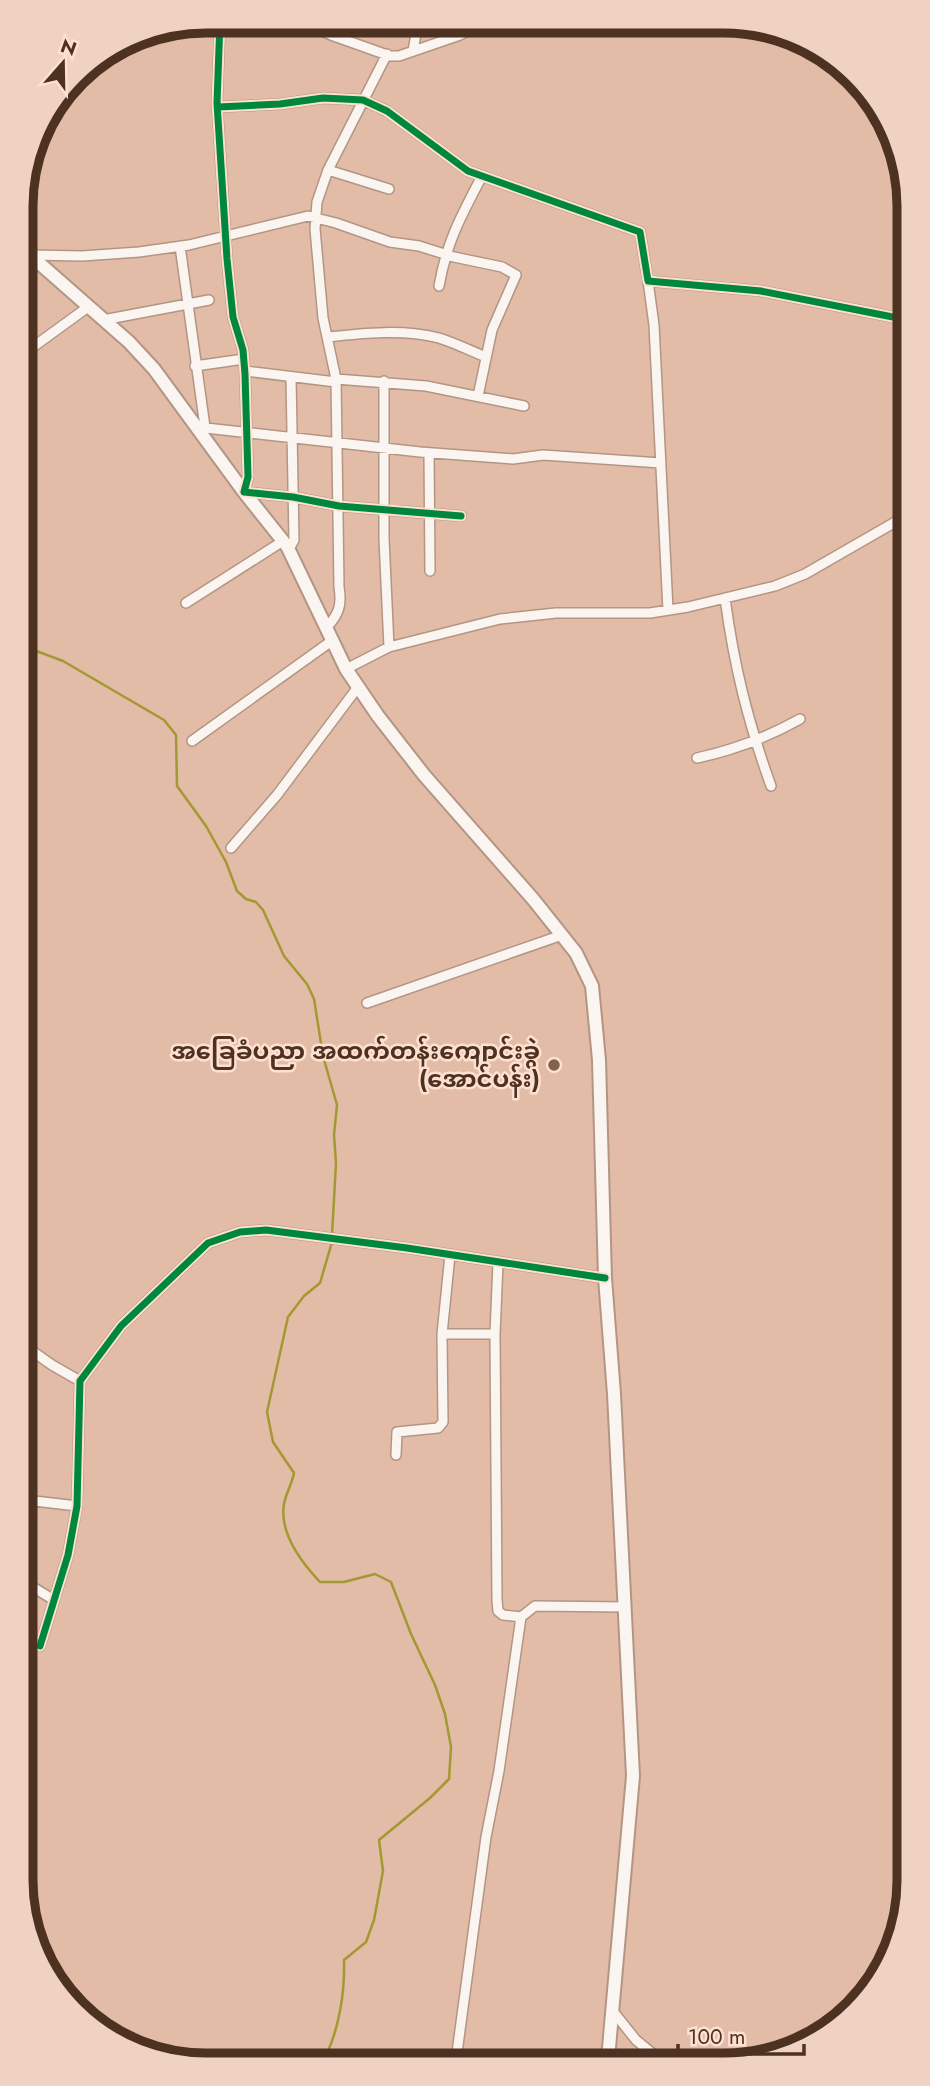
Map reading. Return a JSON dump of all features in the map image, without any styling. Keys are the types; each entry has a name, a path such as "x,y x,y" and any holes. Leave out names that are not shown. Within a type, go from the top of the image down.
{"main road":[{"path":"34,260 129,342 201,427 244,492 286,545 346,669 378,716 424,775 533,899 576,953 587,972 595,1003 599,1060 605,1278 614,1394 633,1776 608,2053"}],"street":[{"path":"220,33 218,107 226,236 233,317 245,371 248,477 244,492 384,511 461,516"},
{"path":"327,33 398,56 464,33"},
{"path":"413,51 416,33"},
{"path":"327,627 339,612 342,600 336,380 323,318 315,229 317,202 328,170 387,54"},
{"path":"218,107 280,104 323,98 363,100 387,111 468,171 640,232 654,325 668,610"},
{"path":"328,170 390,189"},
{"path":"439,286 453,230 482,176"},
{"path":"34,253 82,256 180,246 308,216 390,242 419,246 502,267 516,275 492,330 478,396"},
{"path":"180,246 201,427 429,453 513,458 542,455 661,463"},
{"path":"648,281 761,291 897,319"},
{"path":"103,320 209,300"},
{"path":"34,346 89,307"},
{"path":"328,337 412,333 440,338 486,357"},
{"path":"195,366 244,359"},
{"path":"245,371 291,377 384,381 426,386 524,406"},
{"path":"186,603 294,540 291,377"},
{"path":"384,381 384,511 389,647"},
{"path":"429,453 430,571"},
{"path":"346,669 389,647 500,619 556,613 650,613 775,586 805,574 897,521"},
{"path":"725,598 735,662 755,741 771,786"},
{"path":"191,741 333,640"},
{"path":"231,848 277,794 358,687"},
{"path":"697,758 755,741 800,719"},
{"path":"368,1003 562,935"},
{"path":"40,1646 68,1555 77,1506 80,1381 121,1326 208,1243 240,1232 266,1230 605,1278"},
{"path":"396,1455 397,1432 438,1428 443,1422 442,1334 450,1255"},
{"path":"498,1263 495,1335 496,1600 498,1611 503,1615 521,1617"},
{"path":"442,1334 495,1335"},
{"path":"33,1351 80,1381"},
{"path":"33,1501 77,1506"},
{"path":"33,1589 54,1601"},
{"path":"457,2053 484,1850 499,1771 521,1617 535,1606 625,1607"},
{"path":"612,2010 636,2040 652,2053"}],"waterway":[{"path":"34,650 63,661 164,720 176,735 177,786 206,826 226,862 237,891 246,899 256,902 263,910 284,956 307,984 314,999 323,1056 337,1105 332,1235"},
{"path":"327,2053 340,2012 344,1960 366,1942 374,1920 383,1871 379,1840 449,1779 451,1747 445,1714 435,1685 391,1582 375,1574 344,1582 320,1582 299,1557 285,1526 284,1504 294,1473 273,1442 267,1412 288,1317 304,1296 320,1283 332,1242"}],"cycle path":[{"path":"220,33 217,103 227,259 233,317 243,350 245,374 248,477 244,492 293,497 339,506 461,516"},
{"path":"218,107 280,104 323,98 363,100 387,111 468,171 640,232 648,281 761,291 897,318"},
{"path":"40,1646 68,1555 77,1506 80,1381 121,1326 208,1243 240,1232 266,1230 605,1278"}],"place":[{"name":"အခြေခံပညာ အထက်တန်းကျောင်းခွဲ (အောင်ပန်း)","path":"554,1065"}]}
